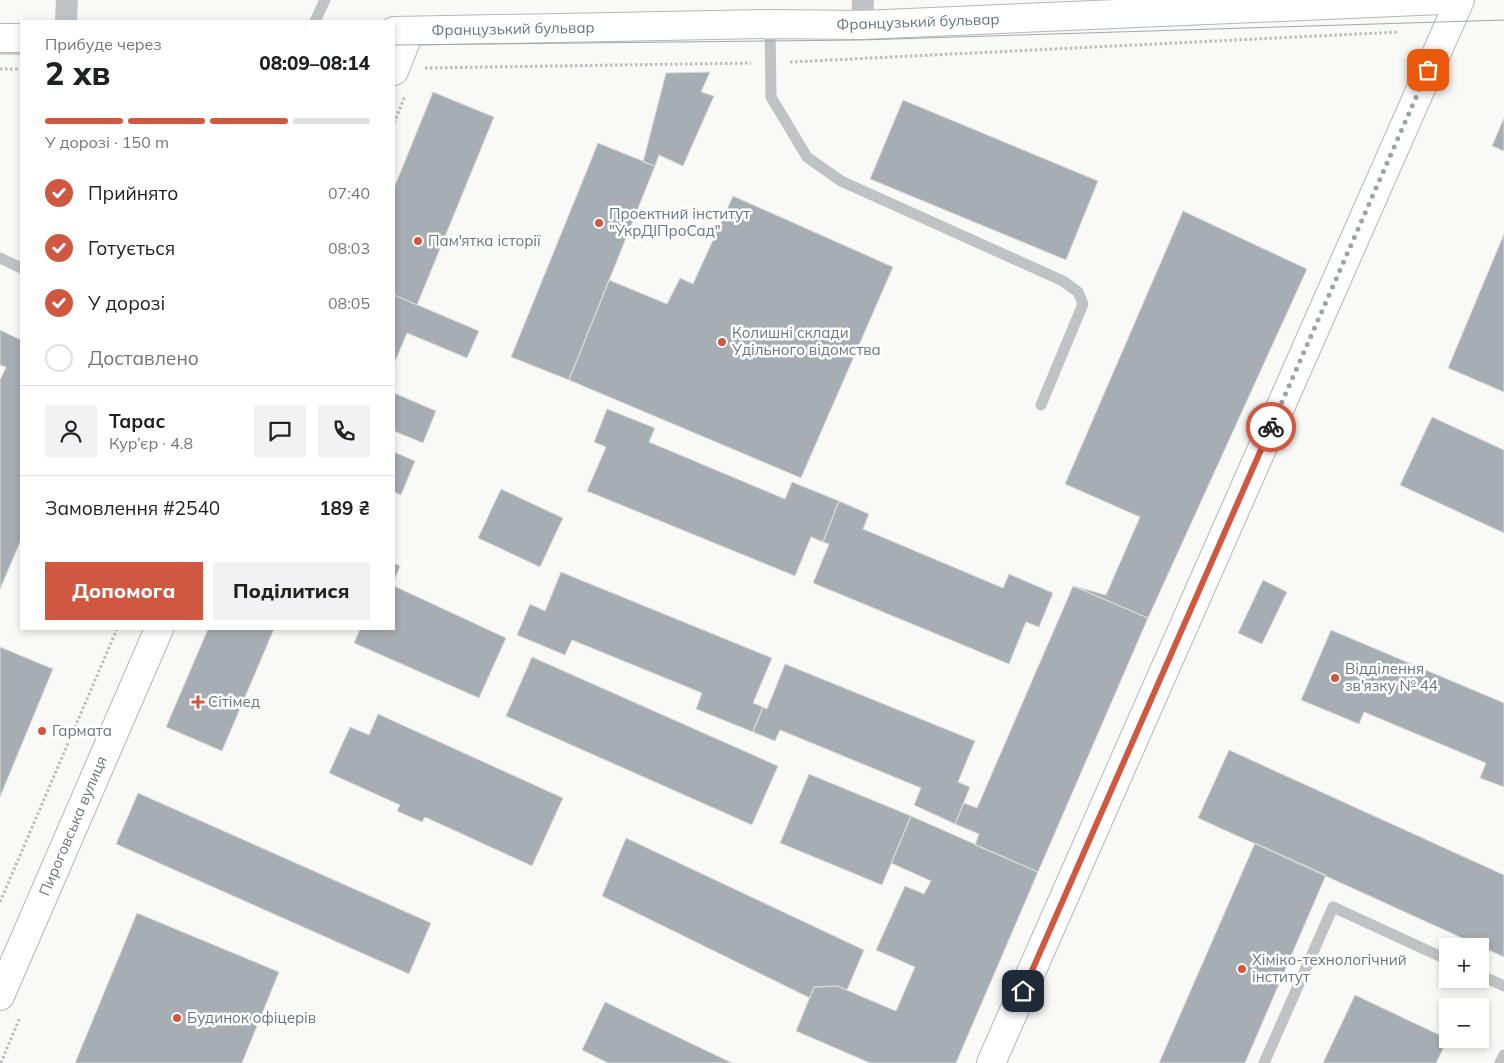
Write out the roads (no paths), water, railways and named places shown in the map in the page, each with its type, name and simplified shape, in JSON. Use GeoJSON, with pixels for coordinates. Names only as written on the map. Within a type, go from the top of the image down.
{"type":"FeatureCollection","features":[{"type":"Feature","properties":{"kind":"street"},"geometry":{"type":"LineString","coordinates":[[66,20],[67,0]]}},
{"type":"Feature","properties":{"kind":"street","name":"Французький бульвар"},"geometry":{"type":"LineString","coordinates":[[402,31],[770,24],[862,13],[1441,0]]}},
{"type":"Feature","properties":{"kind":"street"},"geometry":{"type":"LineString","coordinates":[[991,1063],[1460,0]]}},
{"type":"Feature","properties":{"kind":"street"},"geometry":{"type":"LineString","coordinates":[[402,31],[406,77]]}},
{"type":"Feature","properties":{"kind":"street"},"geometry":{"type":"LineString","coordinates":[[0,38],[20,38]]}},
{"type":"Feature","properties":{"kind":"street","name":"Пироговська вулиця"},"geometry":{"type":"LineString","coordinates":[[0,996],[159,630]]}},
{"type":"Feature","properties":{"kind":"lane"},"geometry":{"type":"LineString","coordinates":[[315,20],[325,0]]}},
{"type":"Feature","properties":{"kind":"lane"},"geometry":{"type":"LineString","coordinates":[[770,24],[771,97],[807,157],[841,181],[1063,281],[1078,292],[1083,304],[1040,405]]}},
{"type":"Feature","properties":{"kind":"lane"},"geometry":{"type":"LineString","coordinates":[[0,258],[20,268]]}},
{"type":"Feature","properties":{"kind":"lane"},"geometry":{"type":"LineString","coordinates":[[1264,1063],[1333,907],[1439,956]]}},
{"type":"Feature","properties":{"kind":"lane"},"geometry":{"type":"LineString","coordinates":[[1489,979],[1504,986]]}},
{"type":"Feature","properties":{"kind":"lane"},"geometry":{"type":"LineString","coordinates":[[1500,1063],[1504,1055]]}},
{"type":"Feature","properties":{"kind":"tram line"},"geometry":{"type":"LineString","coordinates":[[395,45],[860,40],[1504,20]]}},
{"type":"Feature","properties":{"kind":"tram line"},"geometry":{"type":"LineString","coordinates":[[0,54],[20,54]]}},
{"type":"Feature","properties":{"kind":"place","name":"Проектний інститут \"УкрДІПроСад\""},"geometry":{"type":"Point","coordinates":[599,223]}},
{"type":"Feature","properties":{"kind":"place","name":"Пам'ятка історії"},"geometry":{"type":"Point","coordinates":[418,241]}},
{"type":"Feature","properties":{"kind":"place","name":"Колишні склади Удільного відомства"},"geometry":{"type":"Point","coordinates":[722,342]}},
{"type":"Feature","properties":{"kind":"place","name":"Відділення зв'язку № 44"},"geometry":{"type":"Point","coordinates":[1335,678]}},
{"type":"Feature","properties":{"kind":"place","name":"Сітімед"},"geometry":{"type":"Point","coordinates":[198,702]}},
{"type":"Feature","properties":{"kind":"place","name":"Гармата"},"geometry":{"type":"Point","coordinates":[42,731]}},
{"type":"Feature","properties":{"kind":"place","name":"Хіміко-технологічний інститут"},"geometry":{"type":"Point","coordinates":[1242,969]}},
{"type":"Feature","properties":{"kind":"place","name":"Будинок офіцерів"},"geometry":{"type":"Point","coordinates":[177,1018]}}]}
